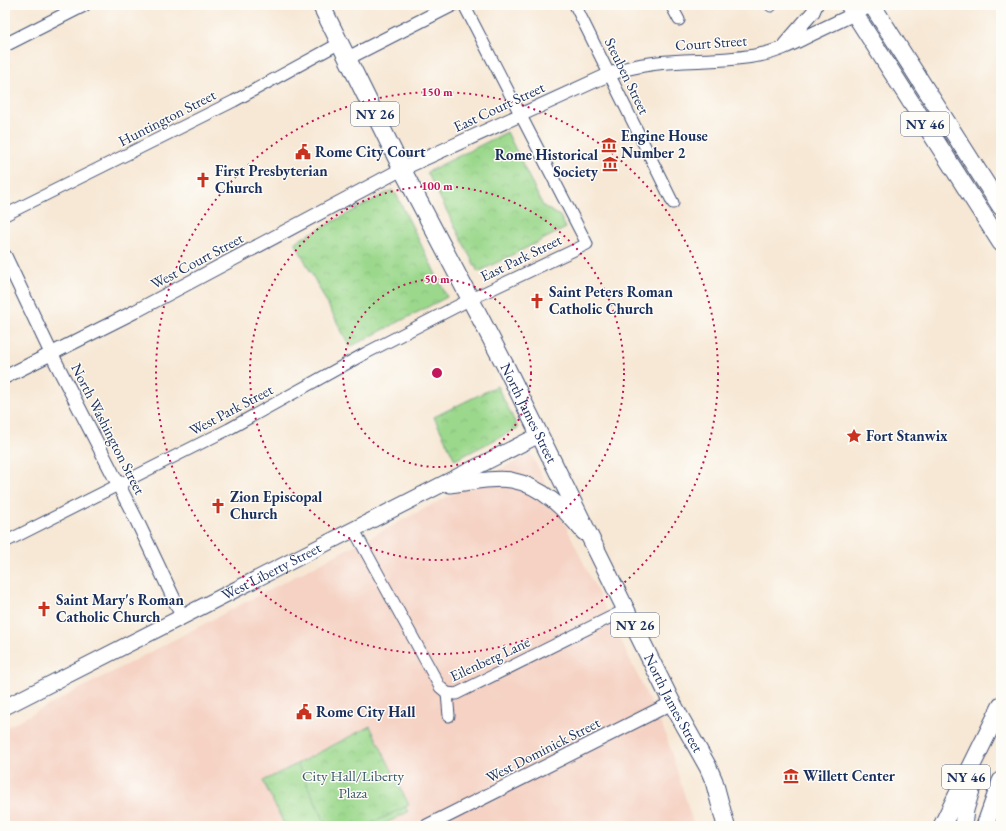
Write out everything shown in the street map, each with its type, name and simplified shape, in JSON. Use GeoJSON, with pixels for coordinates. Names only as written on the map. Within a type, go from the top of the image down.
{"type":"FeatureCollection","features":[{"type":"Feature","properties":{"kind":"main road","name":"North James Street"},"geometry":{"type":"LineString","coordinates":[[321,5],[402,169],[469,300],[507,369],[595,548],[627,609],[672,703],[708,767],[714,781],[726,826]]}},
{"type":"Feature","properties":{"kind":"main road","name":"NY 46"},"geometry":{"type":"LineString","coordinates":[[873,5],[1001,207]]}},
{"type":"Feature","properties":{"kind":"main road","name":"NY 46"},"geometry":{"type":"LineString","coordinates":[[852,9],[1001,243]]}},
{"type":"Feature","properties":{"kind":"main road","name":"West Liberty Street"},"geometry":{"type":"LineString","coordinates":[[5,707],[539,435]]}},
{"type":"Feature","properties":{"kind":"main road"},"geometry":{"type":"LineString","coordinates":[[441,486],[511,480],[530,486],[553,499],[576,523],[595,548]]}},
{"type":"Feature","properties":{"kind":"main road","name":"NY 46"},"geometry":{"type":"LineString","coordinates":[[942,826],[1001,706]]}},
{"type":"Feature","properties":{"kind":"main road"},"geometry":{"type":"LineString","coordinates":[[963,826],[965,810],[990,729]]}},
{"type":"Feature","properties":{"kind":"main road","name":"NY 46"},"geometry":{"type":"LineString","coordinates":[[985,826],[1001,781]]}},
{"type":"Feature","properties":{"kind":"street"},"geometry":{"type":"LineString","coordinates":[[5,45],[84,5]]}},
{"type":"Feature","properties":{"kind":"street"},"geometry":{"type":"LineString","coordinates":[[348,58],[452,5]]}},
{"type":"Feature","properties":{"kind":"street"},"geometry":{"type":"LineString","coordinates":[[464,5],[520,114]]}},
{"type":"Feature","properties":{"kind":"street","name":"Steuben Street"},"geometry":{"type":"LineString","coordinates":[[574,5],[610,74],[673,203]]}},
{"type":"Feature","properties":{"kind":"street"},"geometry":{"type":"LineString","coordinates":[[671,5],[679,20]]}},
{"type":"Feature","properties":{"kind":"street"},"geometry":{"type":"LineString","coordinates":[[781,49],[813,12],[816,5]]}},
{"type":"Feature","properties":{"kind":"street","name":"Court Street"},"geometry":{"type":"LineString","coordinates":[[610,74],[645,63],[693,60],[734,60],[761,55],[781,49],[852,9],[873,5]]}},
{"type":"Feature","properties":{"kind":"street","name":"Huntington Street"},"geometry":{"type":"LineString","coordinates":[[5,215],[234,101],[340,43]]}},
{"type":"Feature","properties":{"kind":"street","name":"East Court Street"},"geometry":{"type":"LineString","coordinates":[[402,169],[610,74]]}},
{"type":"Feature","properties":{"kind":"street","name":"East Park Street"},"geometry":{"type":"LineString","coordinates":[[469,300],[587,244],[520,114]]}},
{"type":"Feature","properties":{"kind":"street","name":"West Court Street"},"geometry":{"type":"LineString","coordinates":[[5,377],[52,355],[402,169]]}},
{"type":"Feature","properties":{"kind":"street","name":"North Washington Street"},"geometry":{"type":"LineString","coordinates":[[5,256],[52,355],[119,486],[182,616]]}},
{"type":"Feature","properties":{"kind":"street","name":"West Park Street"},"geometry":{"type":"LineString","coordinates":[[5,542],[119,486],[229,429],[366,353],[469,300]]}},
{"type":"Feature","properties":{"kind":"street","name":"Eilenberg Lane"},"geometry":{"type":"LineString","coordinates":[[354,530],[440,687],[447,693],[456,694],[627,609]]}},
{"type":"Feature","properties":{"kind":"street"},"geometry":{"type":"LineString","coordinates":[[447,693],[449,716]]}},
{"type":"Feature","properties":{"kind":"street","name":"West Dominick Street"},"geometry":{"type":"LineString","coordinates":[[427,826],[672,703]]}},
{"type":"Feature","properties":{"kind":"shaded area"},"geometry":{"type":"Polygon","coordinates":[[[531,453],[666,735],[694,826],[5,826],[5,728],[531,453]]]}},
{"type":"Feature","properties":{"kind":"green space"},"geometry":{"type":"Polygon","coordinates":[[[507,132],[543,206],[560,216],[566,228],[478,272],[427,172],[507,132]]]}},
{"type":"Feature","properties":{"kind":"green space"},"geometry":{"type":"Polygon","coordinates":[[[392,190],[396,194],[447,297],[350,347],[295,242],[392,190]]]}},
{"type":"Feature","properties":{"kind":"green space"},"geometry":{"type":"Polygon","coordinates":[[[497,386],[518,428],[455,460],[434,417],[497,386]]]}},
{"type":"Feature","properties":{"kind":"green space","name":"City Hall/Liberty Plaza"},"geometry":{"type":"Polygon","coordinates":[[[370,726],[409,805],[366,826],[327,826],[297,764],[370,726]]]}},
{"type":"Feature","properties":{"kind":"green space","name":"City Hall/Liberty Plaza"},"geometry":{"type":"Polygon","coordinates":[[[367,729],[408,812],[381,826],[285,826],[263,781],[367,729]]]}},
{"type":"Feature","properties":{"kind":"place","name":"Engine House Number 2"},"geometry":{"type":"Point","coordinates":[609,145]}},
{"type":"Feature","properties":{"kind":"place","name":"Rome City Court"},"geometry":{"type":"Point","coordinates":[303,152]}},
{"type":"Feature","properties":{"kind":"place","name":"Rome Historical Society"},"geometry":{"type":"Point","coordinates":[610,164]}},
{"type":"Feature","properties":{"kind":"place","name":"First Presbyterian Church"},"geometry":{"type":"Point","coordinates":[203,180]}},
{"type":"Feature","properties":{"kind":"place","name":"Saint Peters Roman Catholic Church"},"geometry":{"type":"Point","coordinates":[537,301]}},
{"type":"Feature","properties":{"kind":"place","name":"Fort Stanwix"},"geometry":{"type":"Point","coordinates":[854,436]}},
{"type":"Feature","properties":{"kind":"place","name":"Zion Episcopal Church"},"geometry":{"type":"Point","coordinates":[218,506]}},
{"type":"Feature","properties":{"kind":"place","name":"Saint Mary's Roman Catholic Church"},"geometry":{"type":"Point","coordinates":[44,609]}},
{"type":"Feature","properties":{"kind":"place","name":"Rome City Hall"},"geometry":{"type":"Point","coordinates":[304,712]}},
{"type":"Feature","properties":{"kind":"place","name":"Willett Center"},"geometry":{"type":"Point","coordinates":[791,776]}}]}
